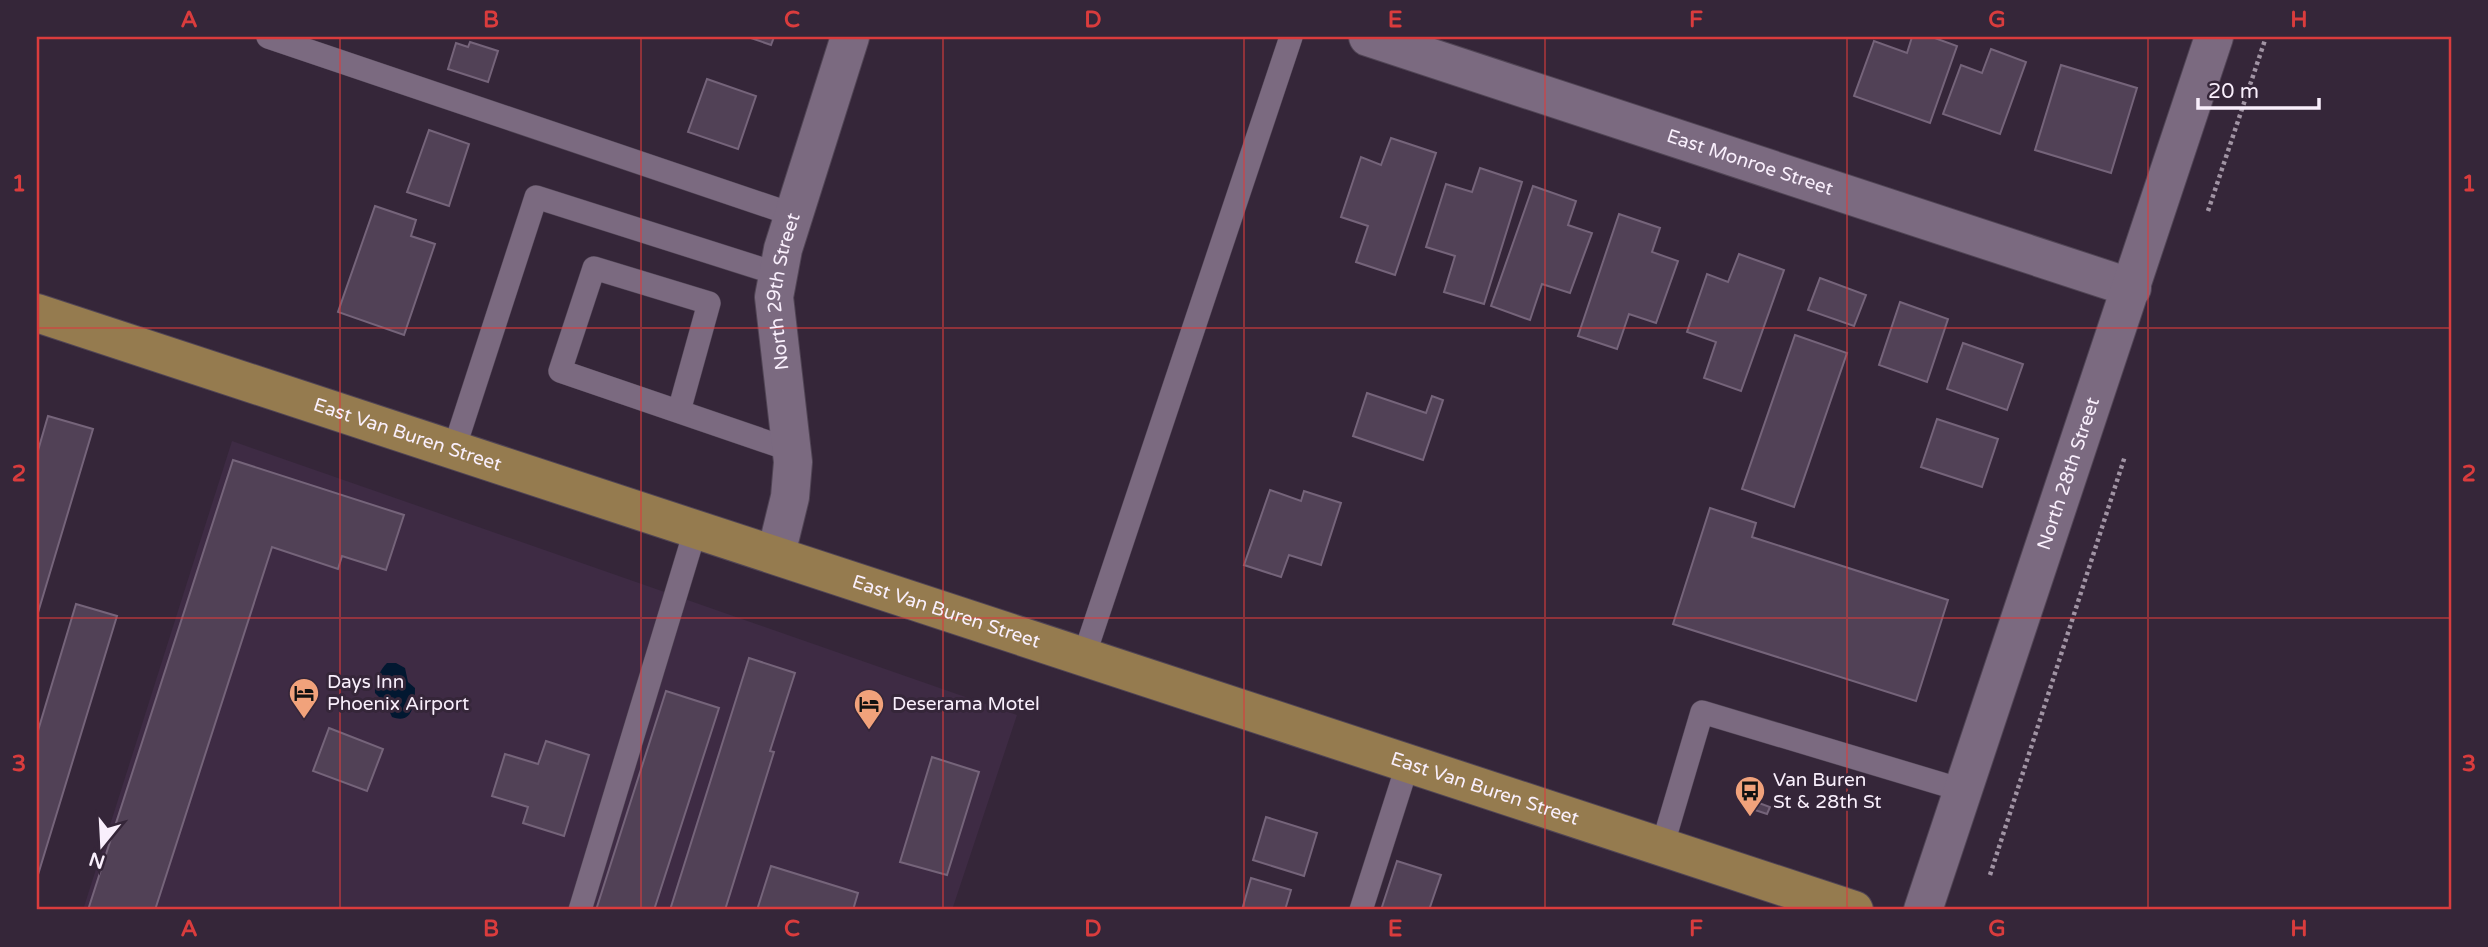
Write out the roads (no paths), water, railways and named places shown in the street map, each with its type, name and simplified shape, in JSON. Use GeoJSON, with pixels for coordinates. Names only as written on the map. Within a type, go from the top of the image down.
{"type":"FeatureCollection","features":[{"type":"Feature","properties":{"kind":"main road","name":"East Van Buren Street"},"geometry":{"type":"LineString","coordinates":[[37,313],[1854,910]]}},
{"type":"Feature","properties":{"kind":"street","name":"North 29th Street"},"geometry":{"type":"LineString","coordinates":[[776,554],[790,497],[793,462],[774,297],[783,249],[850,37]]}},
{"type":"Feature","properties":{"kind":"street","name":"East Monroe Street"},"geometry":{"type":"LineString","coordinates":[[1368,37],[2132,288]]}},
{"type":"Feature","properties":{"kind":"street","name":"North 28th Street"},"geometry":{"type":"LineString","coordinates":[[1923,910],[2214,37]]}},
{"type":"Feature","properties":{"kind":"lane"},"geometry":{"type":"LineString","coordinates":[[268,37],[794,215]]}},
{"type":"Feature","properties":{"kind":"lane"},"geometry":{"type":"LineString","coordinates":[[1084,656],[1292,37]]}},
{"type":"Feature","properties":{"kind":"lane"},"geometry":{"type":"LineString","coordinates":[[454,449],[536,197],[778,274]]}},
{"type":"Feature","properties":{"kind":"lane"},"geometry":{"type":"LineString","coordinates":[[679,411],[709,303],[594,268],[560,371],[791,450]]}},
{"type":"Feature","properties":{"kind":"lane"},"geometry":{"type":"LineString","coordinates":[[580,910],[696,528]]}},
{"type":"Feature","properties":{"kind":"lane"},"geometry":{"type":"LineString","coordinates":[[1662,847],[1702,712],[1962,790]]}},
{"type":"Feature","properties":{"kind":"lane"},"geometry":{"type":"LineString","coordinates":[[1361,910],[1408,763]]}},
{"type":"Feature","properties":{"kind":"water"},"geometry":{"type":"Polygon","coordinates":[[[387,663],[396,663],[405,668],[408,682],[415,688],[413,706],[409,715],[404,718],[392,717],[386,704],[375,693],[378,677],[387,663]]]}},
{"type":"Feature","properties":{"kind":"place","name":"Days Inn Phoenix Airport"},"geometry":{"type":"Point","coordinates":[304,720]}},
{"type":"Feature","properties":{"kind":"place","name":"Deserama Motel"},"geometry":{"type":"Point","coordinates":[869,731]}},
{"type":"Feature","properties":{"kind":"place","name":"Van Buren St & 28th St"},"geometry":{"type":"Point","coordinates":[1750,818]}}]}
